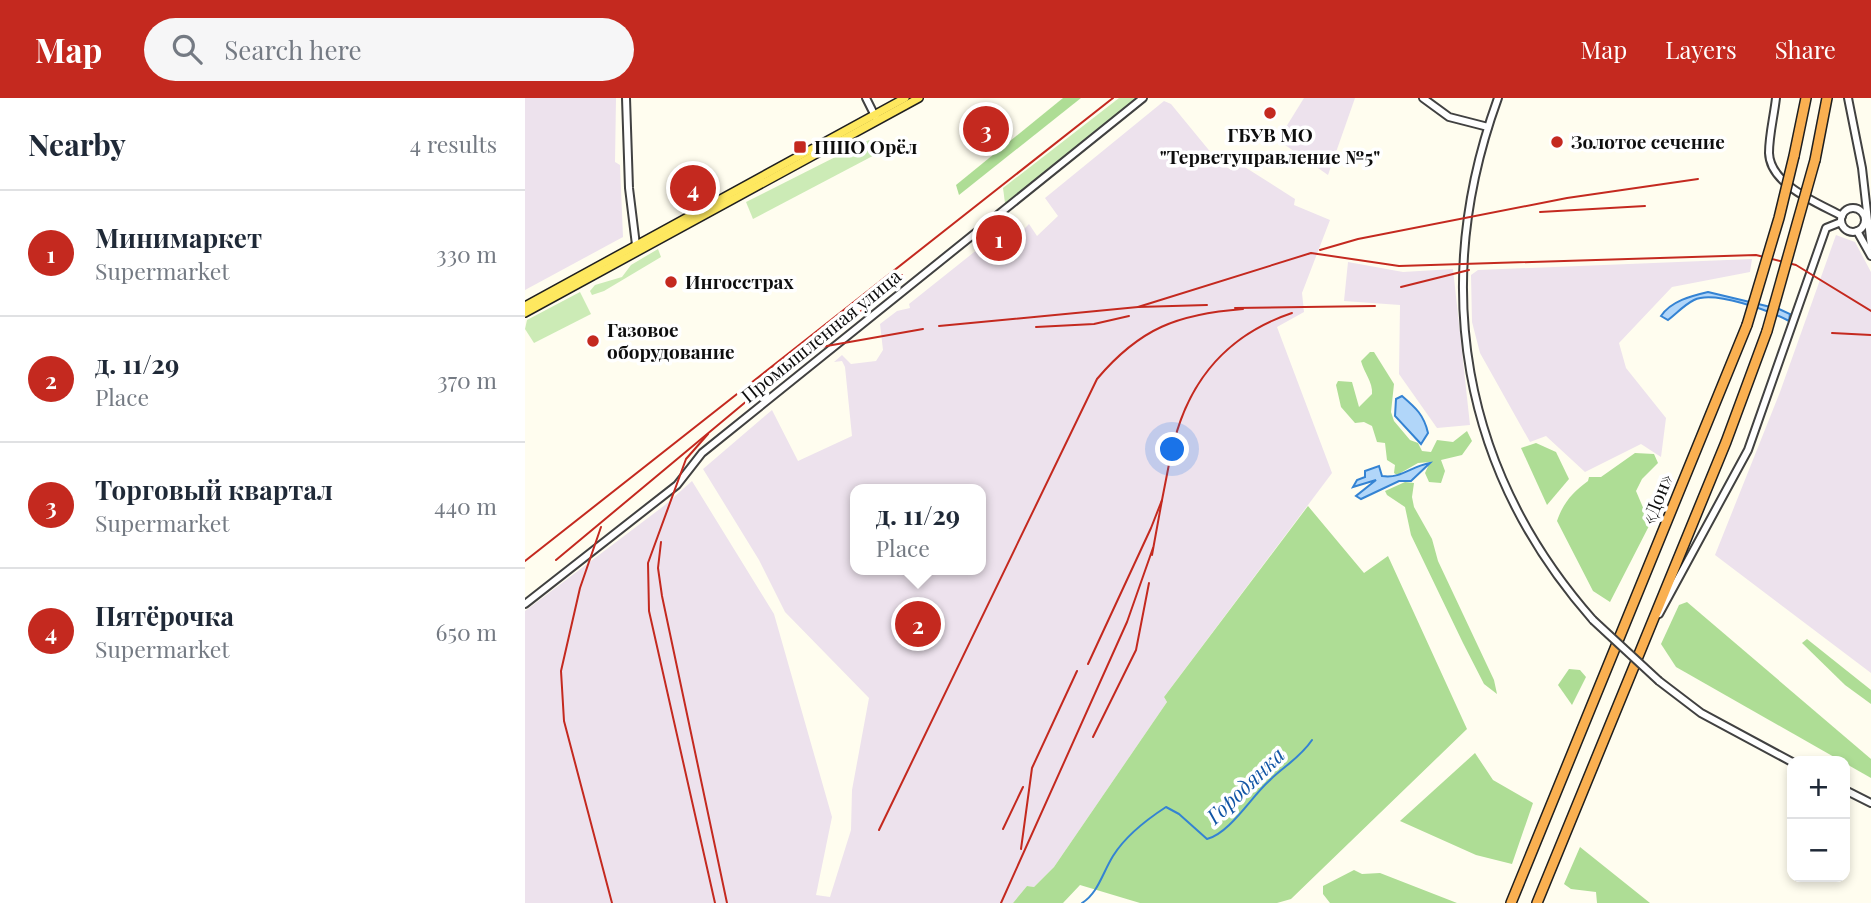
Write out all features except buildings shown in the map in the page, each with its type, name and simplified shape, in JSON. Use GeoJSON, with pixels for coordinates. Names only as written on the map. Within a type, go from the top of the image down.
{"type":"FeatureCollection","features":[{"type":"Feature","properties":{"kind":"highway","name":"«Дон»"},"geometry":{"type":"LineString","coordinates":[[1511,903],[1747,325],[1794,156],[1806,98]]}},
{"type":"Feature","properties":{"kind":"highway"},"geometry":{"type":"LineString","coordinates":[[1537,903],[1767,331],[1815,160],[1827,98]]}},
{"type":"Feature","properties":{"kind":"main road"},"geometry":{"type":"LineString","coordinates":[[525,313],[876,119],[905,98]]}},
{"type":"Feature","properties":{"kind":"main road"},"geometry":{"type":"LineString","coordinates":[[525,306],[636,245],[919,98]]}},
{"type":"Feature","properties":{"kind":"street"},"geometry":{"type":"LineString","coordinates":[[626,98],[629,188],[636,245]]}},
{"type":"Feature","properties":{"kind":"street"},"geometry":{"type":"LineString","coordinates":[[866,98],[876,119]]}},
{"type":"Feature","properties":{"kind":"street","name":"Промышленная улица"},"geometry":{"type":"LineString","coordinates":[[525,604],[677,485],[702,453],[719,438],[1143,98]]}},
{"type":"Feature","properties":{"kind":"street"},"geometry":{"type":"LineString","coordinates":[[1423,98],[1448,117],[1488,127]]}},
{"type":"Feature","properties":{"kind":"street"},"geometry":{"type":"LineString","coordinates":[[1498,98],[1488,127],[1468,218],[1463,264],[1465,334],[1473,396],[1491,454],[1536,542],[1567,591],[1593,620],[1659,681],[1710,719],[1787,759]]}},
{"type":"Feature","properties":{"kind":"street"},"geometry":{"type":"LineString","coordinates":[[1776,98],[1769,153],[1774,169],[1790,186],[1841,219],[1848,232],[1857,231],[1864,225],[1865,195]]}},
{"type":"Feature","properties":{"kind":"street"},"geometry":{"type":"LineString","coordinates":[[1848,98],[1871,247]]}},
{"type":"Feature","properties":{"kind":"street"},"geometry":{"type":"LineString","coordinates":[[1642,647],[1748,450],[1826,228],[1853,208],[1864,215]]}},
{"type":"Feature","properties":{"kind":"street"},"geometry":{"type":"LineString","coordinates":[[1857,231],[1871,256]]}},
{"type":"Feature","properties":{"kind":"street"},"geometry":{"type":"LineString","coordinates":[[1850,792],[1871,803]]}},
{"type":"Feature","properties":{"kind":"shaded area"},"geometry":{"type":"Polygon","coordinates":[[[525,98],[616,98],[615,162],[620,165],[623,237],[525,290],[525,98]]]}},
{"type":"Feature","properties":{"kind":"shaded area"},"geometry":{"type":"Polygon","coordinates":[[[1304,98],[1355,98],[1328,175],[1278,140],[1304,98]]]}},
{"type":"Feature","properties":{"kind":"shaded area"},"geometry":{"type":"Polygon","coordinates":[[[1164,101],[1171,104],[1217,160],[1231,170],[1240,164],[1295,199],[1294,205],[1330,220],[1302,293],[1304,312],[1277,327],[1332,473],[1164,697],[1167,702],[1054,867],[1034,887],[1027,886],[1013,903],[525,903],[525,611],[665,505],[692,481],[774,614],[832,817],[816,895],[830,897],[851,830],[852,790],[869,698],[785,612],[759,560],[703,469],[772,410],[798,461],[852,436],[845,367],[842,361],[834,362],[842,355],[851,364],[876,361],[883,350],[880,324],[897,311],[910,308],[909,304],[978,249],[990,264],[1029,224],[1037,236],[1058,216],[1045,198],[1164,101]]]}},
{"type":"Feature","properties":{"kind":"shaded area"},"geometry":{"type":"Polygon","coordinates":[[[1836,235],[1855,242],[1871,272],[1871,673],[1715,555],[1780,392],[1836,235]]]}},
{"type":"Feature","properties":{"kind":"shaded area"},"geometry":{"type":"Polygon","coordinates":[[[1752,259],[1750,272],[1672,287],[1619,343],[1626,368],[1666,418],[1661,457],[1641,444],[1585,472],[1546,436],[1530,442],[1480,353],[1472,322],[1471,275],[1478,270],[1752,259]]]}},
{"type":"Feature","properties":{"kind":"shaded area"},"geometry":{"type":"Polygon","coordinates":[[[1348,262],[1403,272],[1453,269],[1470,425],[1437,428],[1399,374],[1400,305],[1344,301],[1348,262]]]}},
{"type":"Feature","properties":{"kind":"green space"},"geometry":{"type":"Polygon","coordinates":[[[1063,98],[1081,98],[959,195],[956,185],[1063,98]]]}},
{"type":"Feature","properties":{"kind":"green space"},"geometry":{"type":"Polygon","coordinates":[[[1119,98],[1143,98],[1005,203],[1003,188],[1119,98]]]}},
{"type":"Feature","properties":{"kind":"green space"},"geometry":{"type":"Polygon","coordinates":[[[869,140],[886,149],[753,219],[746,202],[869,140]]]}},
{"type":"Feature","properties":{"kind":"green space"},"geometry":{"type":"Polygon","coordinates":[[[658,249],[661,257],[604,291],[592,295],[590,291],[595,285],[622,277],[631,265],[658,249]]]}},
{"type":"Feature","properties":{"kind":"green space"},"geometry":{"type":"Polygon","coordinates":[[[580,292],[591,314],[534,343],[525,329],[527,320],[580,292]]]}},
{"type":"Feature","properties":{"kind":"green space"},"geometry":{"type":"Polygon","coordinates":[[[1370,352],[1374,352],[1394,384],[1391,412],[1394,421],[1410,440],[1418,443],[1422,451],[1431,452],[1437,440],[1453,442],[1467,431],[1472,441],[1462,455],[1441,460],[1445,471],[1441,483],[1429,482],[1425,473],[1430,462],[1418,463],[1397,475],[1394,473],[1395,465],[1387,460],[1385,443],[1377,442],[1372,426],[1364,422],[1355,423],[1341,407],[1336,385],[1338,381],[1352,382],[1359,407],[1372,394],[1361,361],[1370,352]]]}},
{"type":"Feature","properties":{"kind":"green space"},"geometry":{"type":"Polygon","coordinates":[[[1536,443],[1556,452],[1569,479],[1547,505],[1521,448],[1536,443]]]}},
{"type":"Feature","properties":{"kind":"green space"},"geometry":{"type":"Polygon","coordinates":[[[1635,453],[1654,454],[1658,463],[1642,479],[1636,491],[1650,524],[1610,602],[1593,591],[1557,521],[1565,503],[1589,477],[1601,477],[1635,453]]]}},
{"type":"Feature","properties":{"kind":"green space"},"geometry":{"type":"Polygon","coordinates":[[[1405,482],[1414,483],[1414,507],[1432,539],[1438,561],[1494,680],[1497,694],[1484,684],[1463,643],[1411,535],[1405,507],[1385,491],[1405,482]]]}},
{"type":"Feature","properties":{"kind":"green space"},"geometry":{"type":"Polygon","coordinates":[[[1308,506],[1364,573],[1388,556],[1467,729],[1291,899],[1277,903],[1140,903],[1080,885],[1063,903],[1013,903],[1027,886],[1034,887],[1054,867],[1167,702],[1164,697],[1308,506]]]}},
{"type":"Feature","properties":{"kind":"green space"},"geometry":{"type":"Polygon","coordinates":[[[1687,602],[1871,759],[1871,778],[1850,766],[1850,756],[1832,756],[1676,667],[1661,644],[1679,605],[1687,602]]]}},
{"type":"Feature","properties":{"kind":"green space"},"geometry":{"type":"Polygon","coordinates":[[[1807,639],[1871,690],[1871,704],[1845,685],[1802,643],[1807,639]]]}},
{"type":"Feature","properties":{"kind":"green space"},"geometry":{"type":"Polygon","coordinates":[[[1569,669],[1580,670],[1586,677],[1572,705],[1558,685],[1569,669]]]}},
{"type":"Feature","properties":{"kind":"green space"},"geometry":{"type":"Polygon","coordinates":[[[1475,753],[1493,780],[1533,803],[1512,864],[1476,855],[1400,821],[1475,753]]]}},
{"type":"Feature","properties":{"kind":"green space"},"geometry":{"type":"Polygon","coordinates":[[[1580,847],[1650,903],[1597,903],[1596,892],[1571,889],[1564,884],[1580,847]]]}},
{"type":"Feature","properties":{"kind":"green space"},"geometry":{"type":"Polygon","coordinates":[[[1354,870],[1362,874],[1380,873],[1457,903],[1330,903],[1323,894],[1323,886],[1354,870]]]}},
{"type":"Feature","properties":{"kind":"water"},"geometry":{"type":"Polygon","coordinates":[[[1708,292],[1779,309],[1790,314],[1789,321],[1756,307],[1715,298],[1694,300],[1668,320],[1661,316],[1676,303],[1708,292]]]}},
{"type":"Feature","properties":{"kind":"water"},"geometry":{"type":"Polygon","coordinates":[[[1402,396],[1424,421],[1428,433],[1421,444],[1395,416],[1396,399],[1402,396]]]}},
{"type":"Feature","properties":{"kind":"water"},"geometry":{"type":"Polygon","coordinates":[[[1430,463],[1411,481],[1399,481],[1361,499],[1356,496],[1376,480],[1353,487],[1357,480],[1365,477],[1365,471],[1379,466],[1382,476],[1389,476],[1430,463]]]}},
{"type":"Feature","properties":{"kind":"waterway","name":"Городянка"},"geometry":{"type":"LineString","coordinates":[[1082,903],[1096,888],[1118,848],[1151,817],[1166,807],[1179,814],[1207,839],[1216,835],[1312,740]]}},
{"type":"Feature","properties":{"kind":"railway"},"geometry":{"type":"LineString","coordinates":[[525,561],[1113,98]]}},
{"type":"Feature","properties":{"kind":"railway"},"geometry":{"type":"LineString","coordinates":[[1320,250],[1358,239],[1567,198],[1698,179]]}},
{"type":"Feature","properties":{"kind":"railway"},"geometry":{"type":"LineString","coordinates":[[1540,212],[1645,206]]}},
{"type":"Feature","properties":{"kind":"railway"},"geometry":{"type":"LineString","coordinates":[[1138,307],[1311,253],[1399,266],[1756,255],[1796,265],[1871,311]]}},
{"type":"Feature","properties":{"kind":"railway"},"geometry":{"type":"LineString","coordinates":[[1401,287],[1469,270]]}},
{"type":"Feature","properties":{"kind":"railway"},"geometry":{"type":"LineString","coordinates":[[556,560],[902,275]]}},
{"type":"Feature","properties":{"kind":"railway"},"geometry":{"type":"LineString","coordinates":[[939,326],[1138,307],[1207,305]]}},
{"type":"Feature","properties":{"kind":"railway"},"geometry":{"type":"LineString","coordinates":[[1235,308],[1375,306]]}},
{"type":"Feature","properties":{"kind":"railway"},"geometry":{"type":"LineString","coordinates":[[879,830],[1097,379],[1129,347],[1162,327],[1199,315],[1243,309]]}},
{"type":"Feature","properties":{"kind":"railway"},"geometry":{"type":"LineString","coordinates":[[1174,442],[1190,398],[1215,362],[1249,333],[1292,313]]}},
{"type":"Feature","properties":{"kind":"railway"},"geometry":{"type":"LineString","coordinates":[[1036,327],[1094,324],[1129,316]]}},
{"type":"Feature","properties":{"kind":"railway"},"geometry":{"type":"LineString","coordinates":[[821,347],[923,329]]}},
{"type":"Feature","properties":{"kind":"railway"},"geometry":{"type":"LineString","coordinates":[[1832,333],[1871,335]]}},
{"type":"Feature","properties":{"kind":"railway"},"geometry":{"type":"LineString","coordinates":[[708,434],[686,459],[648,563],[649,611],[715,903]]}},
{"type":"Feature","properties":{"kind":"railway"},"geometry":{"type":"LineString","coordinates":[[1088,664],[1151,528],[1162,500],[1170,459]]}},
{"type":"Feature","properties":{"kind":"railway"},"geometry":{"type":"LineString","coordinates":[[1152,555],[1162,500]]}},
{"type":"Feature","properties":{"kind":"railway"},"geometry":{"type":"LineString","coordinates":[[601,527],[580,588],[561,671],[564,721],[612,903]]}},
{"type":"Feature","properties":{"kind":"railway"},"geometry":{"type":"LineString","coordinates":[[661,542],[658,568],[662,596],[727,903]]}},
{"type":"Feature","properties":{"kind":"railway"},"geometry":{"type":"LineString","coordinates":[[1001,903],[1127,622],[1153,548]]}},
{"type":"Feature","properties":{"kind":"railway"},"geometry":{"type":"LineString","coordinates":[[1093,737],[1136,650],[1149,583]]}},
{"type":"Feature","properties":{"kind":"railway"},"geometry":{"type":"LineString","coordinates":[[1021,849],[1032,768],[1077,671]]}},
{"type":"Feature","properties":{"kind":"railway"},"geometry":{"type":"LineString","coordinates":[[1003,829],[1023,787]]}},
{"type":"Feature","properties":{"kind":"place","name":"ГБУВ МО \"Терветуправление №5\""},"geometry":{"type":"Point","coordinates":[1270,113]}},
{"type":"Feature","properties":{"kind":"place","name":"Торговый квартал"},"geometry":{"type":"Point","coordinates":[986,129]}},
{"type":"Feature","properties":{"kind":"place","name":"Золотое сечение"},"geometry":{"type":"Point","coordinates":[1557,142]}},
{"type":"Feature","properties":{"kind":"place","name":"ПШО Орёл"},"geometry":{"type":"Point","coordinates":[800,147]}},
{"type":"Feature","properties":{"kind":"place","name":"Пятёрочка"},"geometry":{"type":"Point","coordinates":[693,188]}},
{"type":"Feature","properties":{"kind":"place","name":"Минимаркет"},"geometry":{"type":"Point","coordinates":[999,238]}},
{"type":"Feature","properties":{"kind":"place","name":"Ингосстрах"},"geometry":{"type":"Point","coordinates":[671,282]}},
{"type":"Feature","properties":{"kind":"place","name":"Газовое оборудование"},"geometry":{"type":"Point","coordinates":[593,341]}},
{"type":"Feature","properties":{"kind":"place","name":"д. 11/29"},"geometry":{"type":"Point","coordinates":[918,624]}}]}
